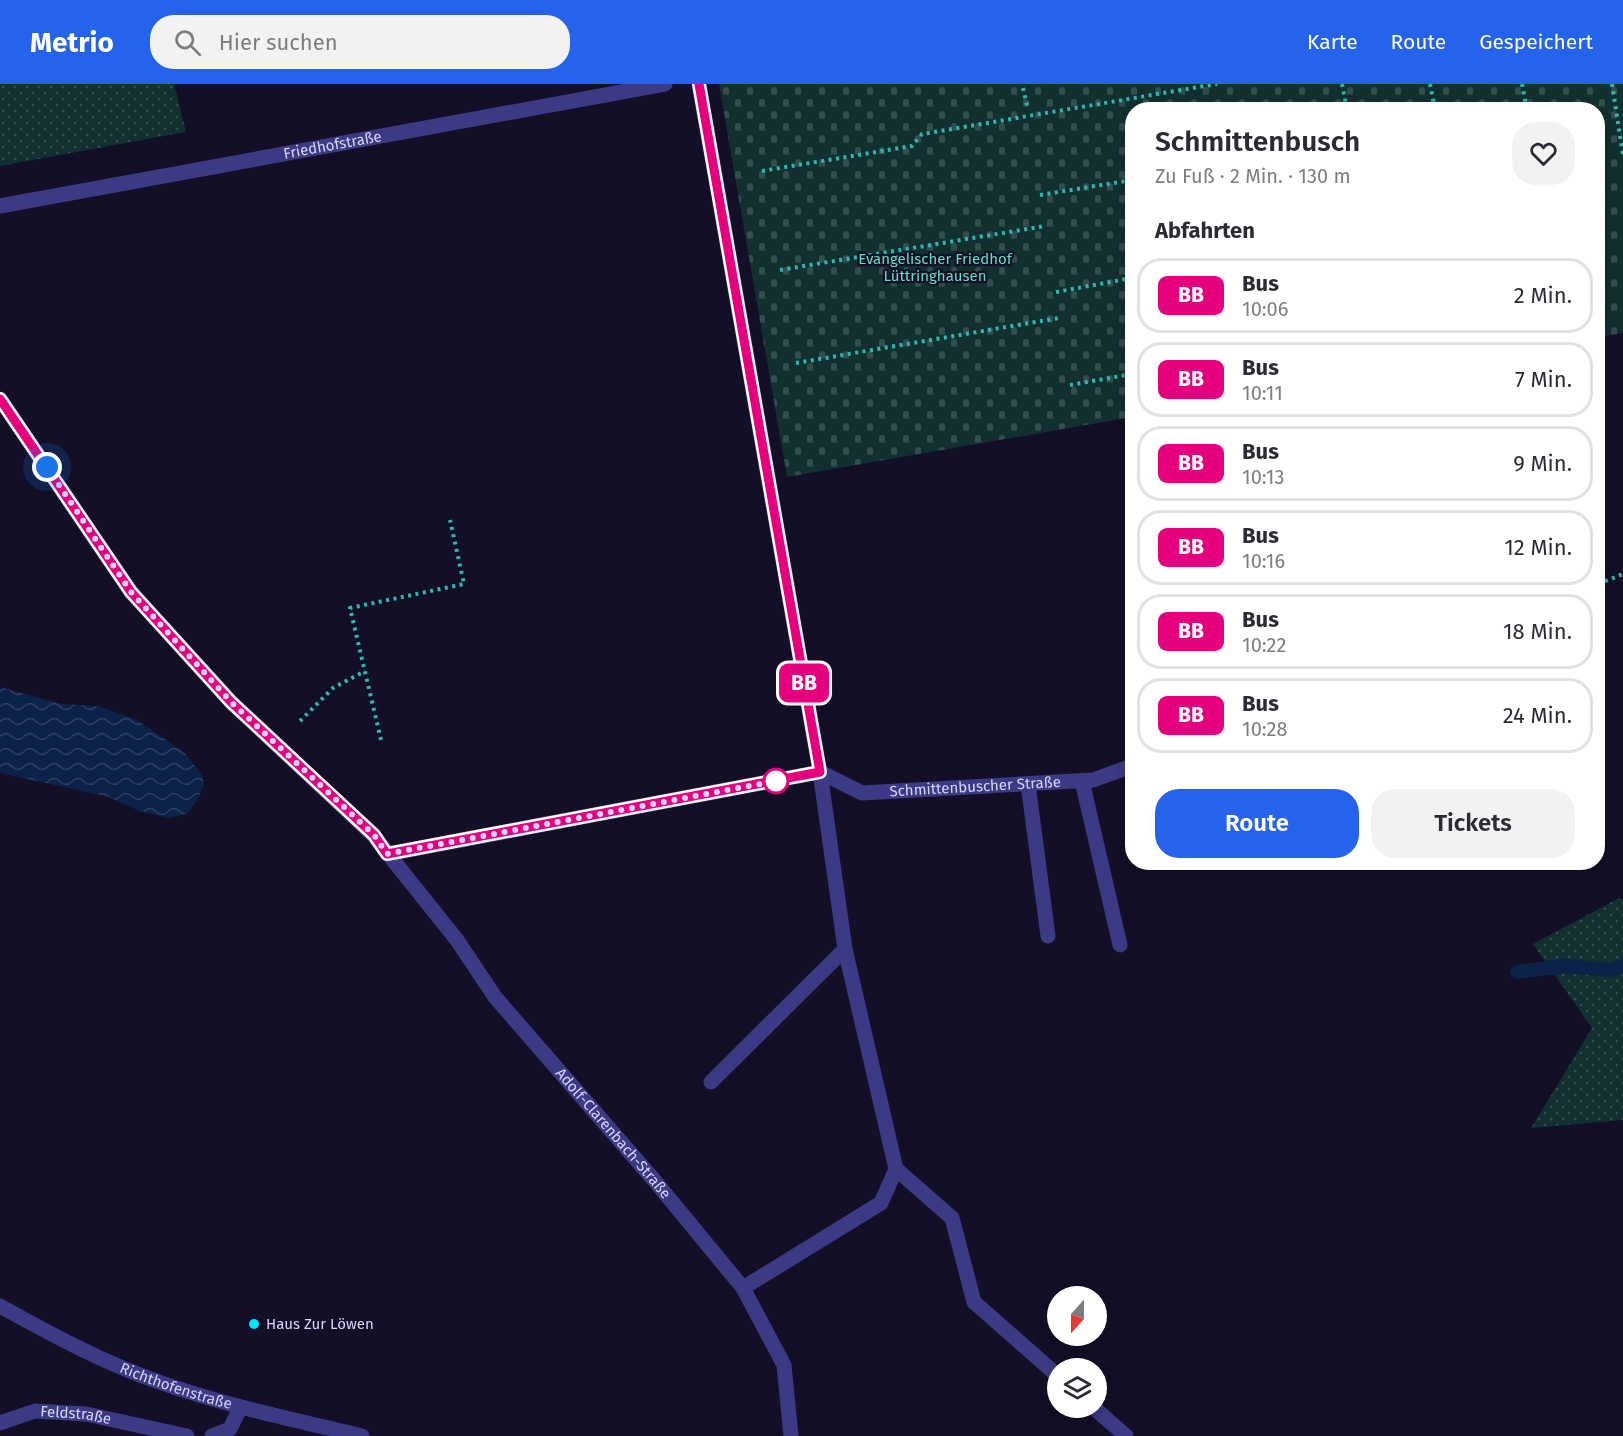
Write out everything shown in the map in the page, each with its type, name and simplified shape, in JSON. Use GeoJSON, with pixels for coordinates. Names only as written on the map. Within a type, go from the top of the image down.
{"type":"FeatureCollection","features":[{"type":"Feature","properties":{"kind":"street","name":"Friedhofstraße"},"geometry":{"type":"LineString","coordinates":[[0,206],[665,84]]}},
{"type":"Feature","properties":{"kind":"street"},"geometry":{"type":"LineString","coordinates":[[699,84],[820,772],[845,949],[896,1168],[952,1218],[974,1302],[1047,1366]]}},
{"type":"Feature","properties":{"kind":"street","name":"Adolf-Clarenbach-Straße"},"geometry":{"type":"LineString","coordinates":[[0,399],[131,592],[231,702],[374,835],[457,940],[495,997],[654,1180],[742,1288],[784,1365],[791,1436]]}},
{"type":"Feature","properties":{"kind":"street","name":"Schmittenbuscher Straße"},"geometry":{"type":"LineString","coordinates":[[820,772],[862,793],[1082,781],[1125,768]]}},
{"type":"Feature","properties":{"kind":"street"},"geometry":{"type":"LineString","coordinates":[[387,854],[820,772]]}},
{"type":"Feature","properties":{"kind":"street"},"geometry":{"type":"LineString","coordinates":[[1082,781],[1120,945]]}},
{"type":"Feature","properties":{"kind":"street"},"geometry":{"type":"LineString","coordinates":[[1028,784],[1048,936]]}},
{"type":"Feature","properties":{"kind":"street"},"geometry":{"type":"LineString","coordinates":[[711,1082],[845,949]]}},
{"type":"Feature","properties":{"kind":"street"},"geometry":{"type":"LineString","coordinates":[[742,1288],[881,1203],[896,1168]]}},
{"type":"Feature","properties":{"kind":"street","name":"Richthofenstraße"},"geometry":{"type":"LineString","coordinates":[[0,1306],[56,1337],[160,1383],[240,1408],[362,1436]]}},
{"type":"Feature","properties":{"kind":"street"},"geometry":{"type":"LineString","coordinates":[[212,1436],[230,1429],[240,1408]]}},
{"type":"Feature","properties":{"kind":"street","name":"Feldstraße"},"geometry":{"type":"LineString","coordinates":[[0,1423],[35,1411],[86,1414],[187,1436]]}},
{"type":"Feature","properties":{"kind":"street"},"geometry":{"type":"LineString","coordinates":[[1106,1418],[1126,1436]]}},
{"type":"Feature","properties":{"kind":"path"},"geometry":{"type":"LineString","coordinates":[[762,171],[912,146],[922,134],[1217,84]]}},
{"type":"Feature","properties":{"kind":"path"},"geometry":{"type":"LineString","coordinates":[[1342,84],[1345,102]]}},
{"type":"Feature","properties":{"kind":"path"},"geometry":{"type":"LineString","coordinates":[[1430,84],[1433,102]]}},
{"type":"Feature","properties":{"kind":"path"},"geometry":{"type":"LineString","coordinates":[[1522,84],[1525,102]]}},
{"type":"Feature","properties":{"kind":"path"},"geometry":{"type":"LineString","coordinates":[[1612,84],[1623,154]]}},
{"type":"Feature","properties":{"kind":"path"},"geometry":{"type":"LineString","coordinates":[[1023,88],[1028,110]]}},
{"type":"Feature","properties":{"kind":"path"},"geometry":{"type":"LineString","coordinates":[[1040,195],[1125,181]]}},
{"type":"Feature","properties":{"kind":"path"},"geometry":{"type":"LineString","coordinates":[[780,270],[1045,226]]}},
{"type":"Feature","properties":{"kind":"path"},"geometry":{"type":"LineString","coordinates":[[1056,292],[1125,279]]}},
{"type":"Feature","properties":{"kind":"path"},"geometry":{"type":"LineString","coordinates":[[796,363],[1059,318]]}},
{"type":"Feature","properties":{"kind":"path"},"geometry":{"type":"LineString","coordinates":[[1070,385],[1125,375]]}},
{"type":"Feature","properties":{"kind":"path"},"geometry":{"type":"LineString","coordinates":[[381,740],[350,609],[464,584],[450,520]]}},
{"type":"Feature","properties":{"kind":"path"},"geometry":{"type":"LineString","coordinates":[[1605,581],[1623,574]]}},
{"type":"Feature","properties":{"kind":"path"},"geometry":{"type":"LineString","coordinates":[[276,746],[333,688],[365,671]]}},
{"type":"Feature","properties":{"kind":"green space"},"geometry":{"type":"Polygon","coordinates":[[[0,84],[174,84],[186,132],[0,166],[0,84]]]}},
{"type":"Feature","properties":{"kind":"green space","name":"Evangelischer Friedhof Lüttringhausen"},"geometry":{"type":"Polygon","coordinates":[[[719,84],[1623,84],[1623,333],[1605,336],[1605,102],[1125,102],[1125,418],[787,477],[719,84]]]}},
{"type":"Feature","properties":{"kind":"green space"},"geometry":{"type":"Polygon","coordinates":[[[1619,898],[1623,899],[1623,1120],[1531,1128],[1592,1028],[1533,944],[1619,898]]]}},
{"type":"Feature","properties":{"kind":"water"},"geometry":{"type":"Polygon","coordinates":[[[0,687],[62,704],[98,706],[137,720],[184,752],[202,775],[204,785],[197,801],[186,814],[168,818],[139,811],[109,797],[0,773],[0,687]]]}},
{"type":"Feature","properties":{"kind":"waterway"},"geometry":{"type":"LineString","coordinates":[[1517,972],[1566,966],[1610,970],[1623,966]]}},
{"type":"Feature","properties":{"kind":"bus line","name":"BB"},"geometry":{"type":"LineString","coordinates":[[0,399],[71,500],[131,592],[231,702],[374,835],[387,854],[820,772],[699,84]]}},
{"type":"Feature","properties":{"kind":"place","name":"Haus Zur Löwen"},"geometry":{"type":"Point","coordinates":[254,1324]}},
{"type":"Feature","properties":{"kind":"route"},"geometry":{"type":"LineString","coordinates":[[47,467],[131,592],[231,702],[374,835],[387,854],[776,781]]}}]}
